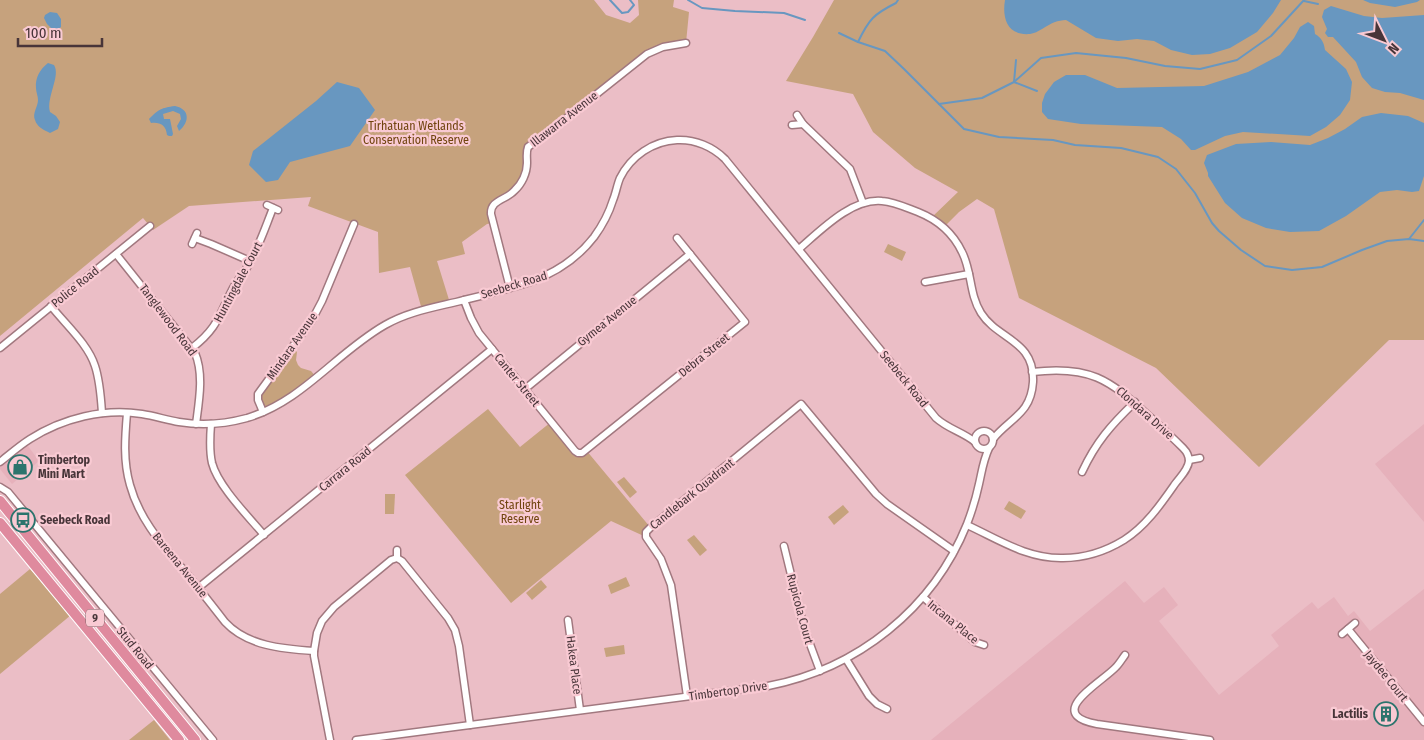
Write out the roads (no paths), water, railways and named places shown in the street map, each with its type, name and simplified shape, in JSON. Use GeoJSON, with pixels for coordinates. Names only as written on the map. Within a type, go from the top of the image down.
{"type":"FeatureCollection","features":[{"type":"Feature","properties":{"kind":"highway","name":"Stud Road"},"geometry":{"type":"LineString","coordinates":[[0,501],[195,740]]}},
{"type":"Feature","properties":{"kind":"highway","name":"Stud Road"},"geometry":{"type":"LineString","coordinates":[[0,523],[179,740]]}},
{"type":"Feature","properties":{"kind":"highway"},"geometry":{"type":"LineString","coordinates":[[151,706],[160,698]]}},
{"type":"Feature","properties":{"kind":"street","name":"Illawarra Avenue"},"geometry":{"type":"LineString","coordinates":[[510,288],[491,209],[495,203],[514,191],[522,180],[526,167],[528,147],[647,54],[663,47],[686,43]]}},
{"type":"Feature","properties":{"kind":"street"},"geometry":{"type":"LineString","coordinates":[[797,115],[803,124],[848,166],[853,173],[863,203]]}},
{"type":"Feature","properties":{"kind":"street"},"geometry":{"type":"LineString","coordinates":[[792,125],[803,124]]}},
{"type":"Feature","properties":{"kind":"street","name":"Seebeck Road"},"geometry":{"type":"LineString","coordinates":[[0,462],[29,440],[53,426],[72,419],[102,413],[128,413],[182,423],[211,424],[232,422],[277,406],[299,392],[364,339],[387,324],[415,312],[510,288],[547,276],[567,263],[594,238],[604,222],[620,179],[629,164],[649,147],[670,140],[682,139],[707,146],[721,155],[734,168],[936,418],[948,427],[966,434],[975,442]]}},
{"type":"Feature","properties":{"kind":"street"},"geometry":{"type":"LineString","coordinates":[[799,249],[842,214],[863,203],[876,201],[890,202],[922,214],[936,221],[948,231],[958,244],[965,258],[975,301],[982,314],[994,328],[1014,340],[1022,348],[1032,372],[1032,390],[1026,407],[1014,420],[1001,428],[978,433],[975,442],[979,448],[988,448],[1001,428]]}},
{"type":"Feature","properties":{"kind":"street","name":"Huntingdale Court"},"geometry":{"type":"LineString","coordinates":[[192,348],[216,325],[233,289],[250,261],[272,208]]}},
{"type":"Feature","properties":{"kind":"street","name":"Mindara Avenue"},"geometry":{"type":"LineString","coordinates":[[263,412],[258,400],[258,394],[312,320],[322,301],[354,224]]}},
{"type":"Feature","properties":{"kind":"street","name":"Police Road"},"geometry":{"type":"LineString","coordinates":[[0,348],[150,226]]}},
{"type":"Feature","properties":{"kind":"street"},"geometry":{"type":"LineString","coordinates":[[195,238],[250,261]]}},
{"type":"Feature","properties":{"kind":"street","name":"Debra Street"},"geometry":{"type":"LineString","coordinates":[[579,453],[585,451],[745,322],[678,238]]}},
{"type":"Feature","properties":{"kind":"street","name":"Tanglewood Road"},"geometry":{"type":"LineString","coordinates":[[116,254],[192,348],[198,363],[200,376],[196,424]]}},
{"type":"Feature","properties":{"kind":"street","name":"Gymea Avenue"},"geometry":{"type":"LineString","coordinates":[[525,389],[690,254]]}},
{"type":"Feature","properties":{"kind":"street"},"geometry":{"type":"LineString","coordinates":[[925,282],[968,274]]}},
{"type":"Feature","properties":{"kind":"street","name":"Canter Street"},"geometry":{"type":"LineString","coordinates":[[464,300],[475,326],[492,349],[574,450],[579,453]]}},
{"type":"Feature","properties":{"kind":"street"},"geometry":{"type":"LineString","coordinates":[[51,306],[84,345],[93,360],[98,379],[102,413]]}},
{"type":"Feature","properties":{"kind":"street","name":"Carrara Road"},"geometry":{"type":"LineString","coordinates":[[198,588],[492,349]]}},
{"type":"Feature","properties":{"kind":"street","name":"Clondara Drive"},"geometry":{"type":"LineString","coordinates":[[1032,372],[1060,370],[1084,373],[1114,386],[1135,402],[1181,446],[1188,453],[1189,460]]}},
{"type":"Feature","properties":{"kind":"street","name":"Candlebark Quadrant"},"geometry":{"type":"LineString","coordinates":[[687,696],[671,585],[661,559],[646,538],[646,532],[802,401],[886,504],[954,551]]}},
{"type":"Feature","properties":{"kind":"street"},"geometry":{"type":"LineString","coordinates":[[1082,472],[1094,449],[1106,432],[1135,402]]}},
{"type":"Feature","properties":{"kind":"street","name":"Bareena Avenue"},"geometry":{"type":"LineString","coordinates":[[128,413],[125,459],[130,484],[138,507],[155,536],[227,624],[242,635],[275,647],[314,651]]}},
{"type":"Feature","properties":{"kind":"street"},"geometry":{"type":"LineString","coordinates":[[211,424],[210,452],[216,473],[231,495],[264,535]]}},
{"type":"Feature","properties":{"kind":"street"},"geometry":{"type":"LineString","coordinates":[[986,432],[991,434],[993,439]]}},
{"type":"Feature","properties":{"kind":"street","name":"Seebeck Road"},"geometry":{"type":"LineString","coordinates":[[966,434],[978,433]]}},
{"type":"Feature","properties":{"kind":"street","name":"Timbertop Drive"},"geometry":{"type":"LineString","coordinates":[[979,448],[983,460]]}},
{"type":"Feature","properties":{"kind":"street","name":"Timbertop Drive"},"geometry":{"type":"LineString","coordinates":[[356,740],[774,684],[820,671],[846,659],[893,627],[923,597],[946,566],[966,525],[976,495],[983,460],[988,448]]}},
{"type":"Feature","properties":{"kind":"street"},"geometry":{"type":"LineString","coordinates":[[966,525],[1018,550],[1035,555],[1061,558],[1095,553],[1119,543],[1142,526],[1154,514],[1184,472],[1189,460],[1200,458]]}},
{"type":"Feature","properties":{"kind":"street"},"geometry":{"type":"LineString","coordinates":[[0,487],[8,492],[213,740]]}},
{"type":"Feature","properties":{"kind":"street","name":"Rupicola Court"},"geometry":{"type":"LineString","coordinates":[[784,546],[800,615],[820,671]]}},
{"type":"Feature","properties":{"kind":"street"},"geometry":{"type":"LineString","coordinates":[[397,550],[397,558]]}},
{"type":"Feature","properties":{"kind":"street"},"geometry":{"type":"LineString","coordinates":[[330,740],[314,651],[320,625],[330,611],[391,560],[397,558],[402,561],[448,618],[455,630],[470,725]]}},
{"type":"Feature","properties":{"kind":"street","name":"Incana Place"},"geometry":{"type":"LineString","coordinates":[[923,597],[975,642],[984,645]]}},
{"type":"Feature","properties":{"kind":"street","name":"Hakea Place"},"geometry":{"type":"LineString","coordinates":[[568,620],[580,710]]}},
{"type":"Feature","properties":{"kind":"street"},"geometry":{"type":"LineString","coordinates":[[1342,634],[1355,623]]}},
{"type":"Feature","properties":{"kind":"street","name":"Jaydee Court"},"geometry":{"type":"LineString","coordinates":[[1348,629],[1424,722]]}},
{"type":"Feature","properties":{"kind":"street"},"geometry":{"type":"LineString","coordinates":[[1125,655],[1116,667],[1079,698],[1074,708],[1074,713],[1085,721],[1096,724],[1210,740]]}},
{"type":"Feature","properties":{"kind":"street"},"geometry":{"type":"LineString","coordinates":[[846,659],[869,696],[877,704],[888,709]]}},
{"type":"Feature","properties":{"kind":"water"},"geometry":{"type":"Polygon","coordinates":[[[1005,0],[1281,0],[1257,32],[1230,48],[1210,54],[1192,55],[1171,50],[1154,41],[1137,39],[1118,41],[1096,38],[1066,20],[1055,22],[1030,34],[1022,34],[1011,29],[1008,24],[1004,13],[1005,0]]]}},
{"type":"Feature","properties":{"kind":"water"},"geometry":{"type":"Polygon","coordinates":[[[1363,0],[1420,0],[1395,7],[1363,0]]]}},
{"type":"Feature","properties":{"kind":"water"},"geometry":{"type":"Polygon","coordinates":[[[1331,6],[1364,16],[1382,18],[1424,15],[1424,100],[1372,88],[1362,77],[1356,62],[1333,37],[1328,37],[1325,33],[1327,29],[1322,17],[1324,10],[1331,6]]]}},
{"type":"Feature","properties":{"kind":"water"},"geometry":{"type":"Polygon","coordinates":[[[50,12],[57,13],[61,19],[61,27],[56,31],[47,24],[44,18],[50,12]]]}},
{"type":"Feature","properties":{"kind":"water"},"geometry":{"type":"Polygon","coordinates":[[[1308,22],[1314,26],[1315,34],[1322,41],[1325,50],[1346,69],[1352,82],[1350,100],[1340,115],[1326,127],[1310,136],[1243,132],[1225,136],[1195,150],[1191,150],[1181,139],[1162,127],[1081,124],[1048,119],[1042,112],[1045,94],[1054,82],[1066,75],[1085,75],[1117,88],[1204,86],[1248,72],[1280,55],[1294,38],[1300,27],[1308,22]]]}},
{"type":"Feature","properties":{"kind":"water"},"geometry":{"type":"Polygon","coordinates":[[[48,63],[54,65],[56,70],[49,106],[50,112],[60,122],[58,129],[50,133],[39,126],[34,117],[38,100],[36,90],[37,77],[48,63]]]}},
{"type":"Feature","properties":{"kind":"water"},"geometry":{"type":"Polygon","coordinates":[[[337,82],[359,88],[375,110],[350,146],[290,162],[278,180],[266,182],[249,165],[253,151],[337,82]]]}},
{"type":"Feature","properties":{"kind":"water"},"geometry":{"type":"Polygon","coordinates":[[[175,106],[184,110],[187,120],[179,131],[177,126],[181,119],[180,114],[173,111],[163,114],[164,119],[170,119],[173,134],[169,136],[162,125],[151,123],[149,119],[166,107],[175,106]]]}},
{"type":"Feature","properties":{"kind":"water"},"geometry":{"type":"Polygon","coordinates":[[[1381,113],[1408,116],[1424,123],[1424,176],[1419,191],[1397,190],[1380,192],[1346,216],[1319,231],[1290,232],[1266,228],[1242,218],[1225,203],[1208,176],[1204,163],[1207,155],[1236,144],[1271,142],[1310,145],[1345,129],[1362,117],[1381,113]]]}},
{"type":"Feature","properties":{"kind":"waterway"},"geometry":{"type":"LineString","coordinates":[[610,0],[622,13],[628,12],[634,5],[630,0]]}},
{"type":"Feature","properties":{"kind":"waterway"},"geometry":{"type":"LineString","coordinates":[[688,0],[702,8],[784,13],[805,20]]}},
{"type":"Feature","properties":{"kind":"waterway"},"geometry":{"type":"LineString","coordinates":[[839,33],[858,42],[873,18],[898,0]]}},
{"type":"Feature","properties":{"kind":"waterway"},"geometry":{"type":"LineString","coordinates":[[939,104],[982,98],[1014,82],[1041,58],[1076,53],[1126,58],[1165,66],[1200,69],[1237,60],[1271,36],[1304,0]]}},
{"type":"Feature","properties":{"kind":"waterway"},"geometry":{"type":"LineString","coordinates":[[1304,1],[1318,4]]}},
{"type":"Feature","properties":{"kind":"waterway"},"geometry":{"type":"LineString","coordinates":[[858,42],[885,51],[964,129],[999,137],[1053,140],[1075,145],[1121,148],[1158,157],[1176,169],[1195,193],[1212,223],[1219,231],[1241,250],[1265,266],[1292,270],[1322,267],[1387,241],[1409,239],[1424,241]]}},
{"type":"Feature","properties":{"kind":"waterway"},"geometry":{"type":"LineString","coordinates":[[1016,60],[1014,82],[1037,91]]}},
{"type":"Feature","properties":{"kind":"waterway"},"geometry":{"type":"LineString","coordinates":[[1409,239],[1424,220]]}},
{"type":"Feature","properties":{"kind":"place","name":"Timbertop Mini Mart"},"geometry":{"type":"Point","coordinates":[20,467]}},
{"type":"Feature","properties":{"kind":"place","name":"Seebeck Road"},"geometry":{"type":"Point","coordinates":[23,520]}},
{"type":"Feature","properties":{"kind":"place","name":"Lactilis"},"geometry":{"type":"Point","coordinates":[1386,714]}},
{"type":"Feature","properties":{"kind":"park label","name":"Tirhatuan Wetlands Conservation Reserve"},"geometry":{"type":"Point","coordinates":[416,133]}},
{"type":"Feature","properties":{"kind":"park label","name":"Starlight Reserve"},"geometry":{"type":"Point","coordinates":[520,512]}}]}
